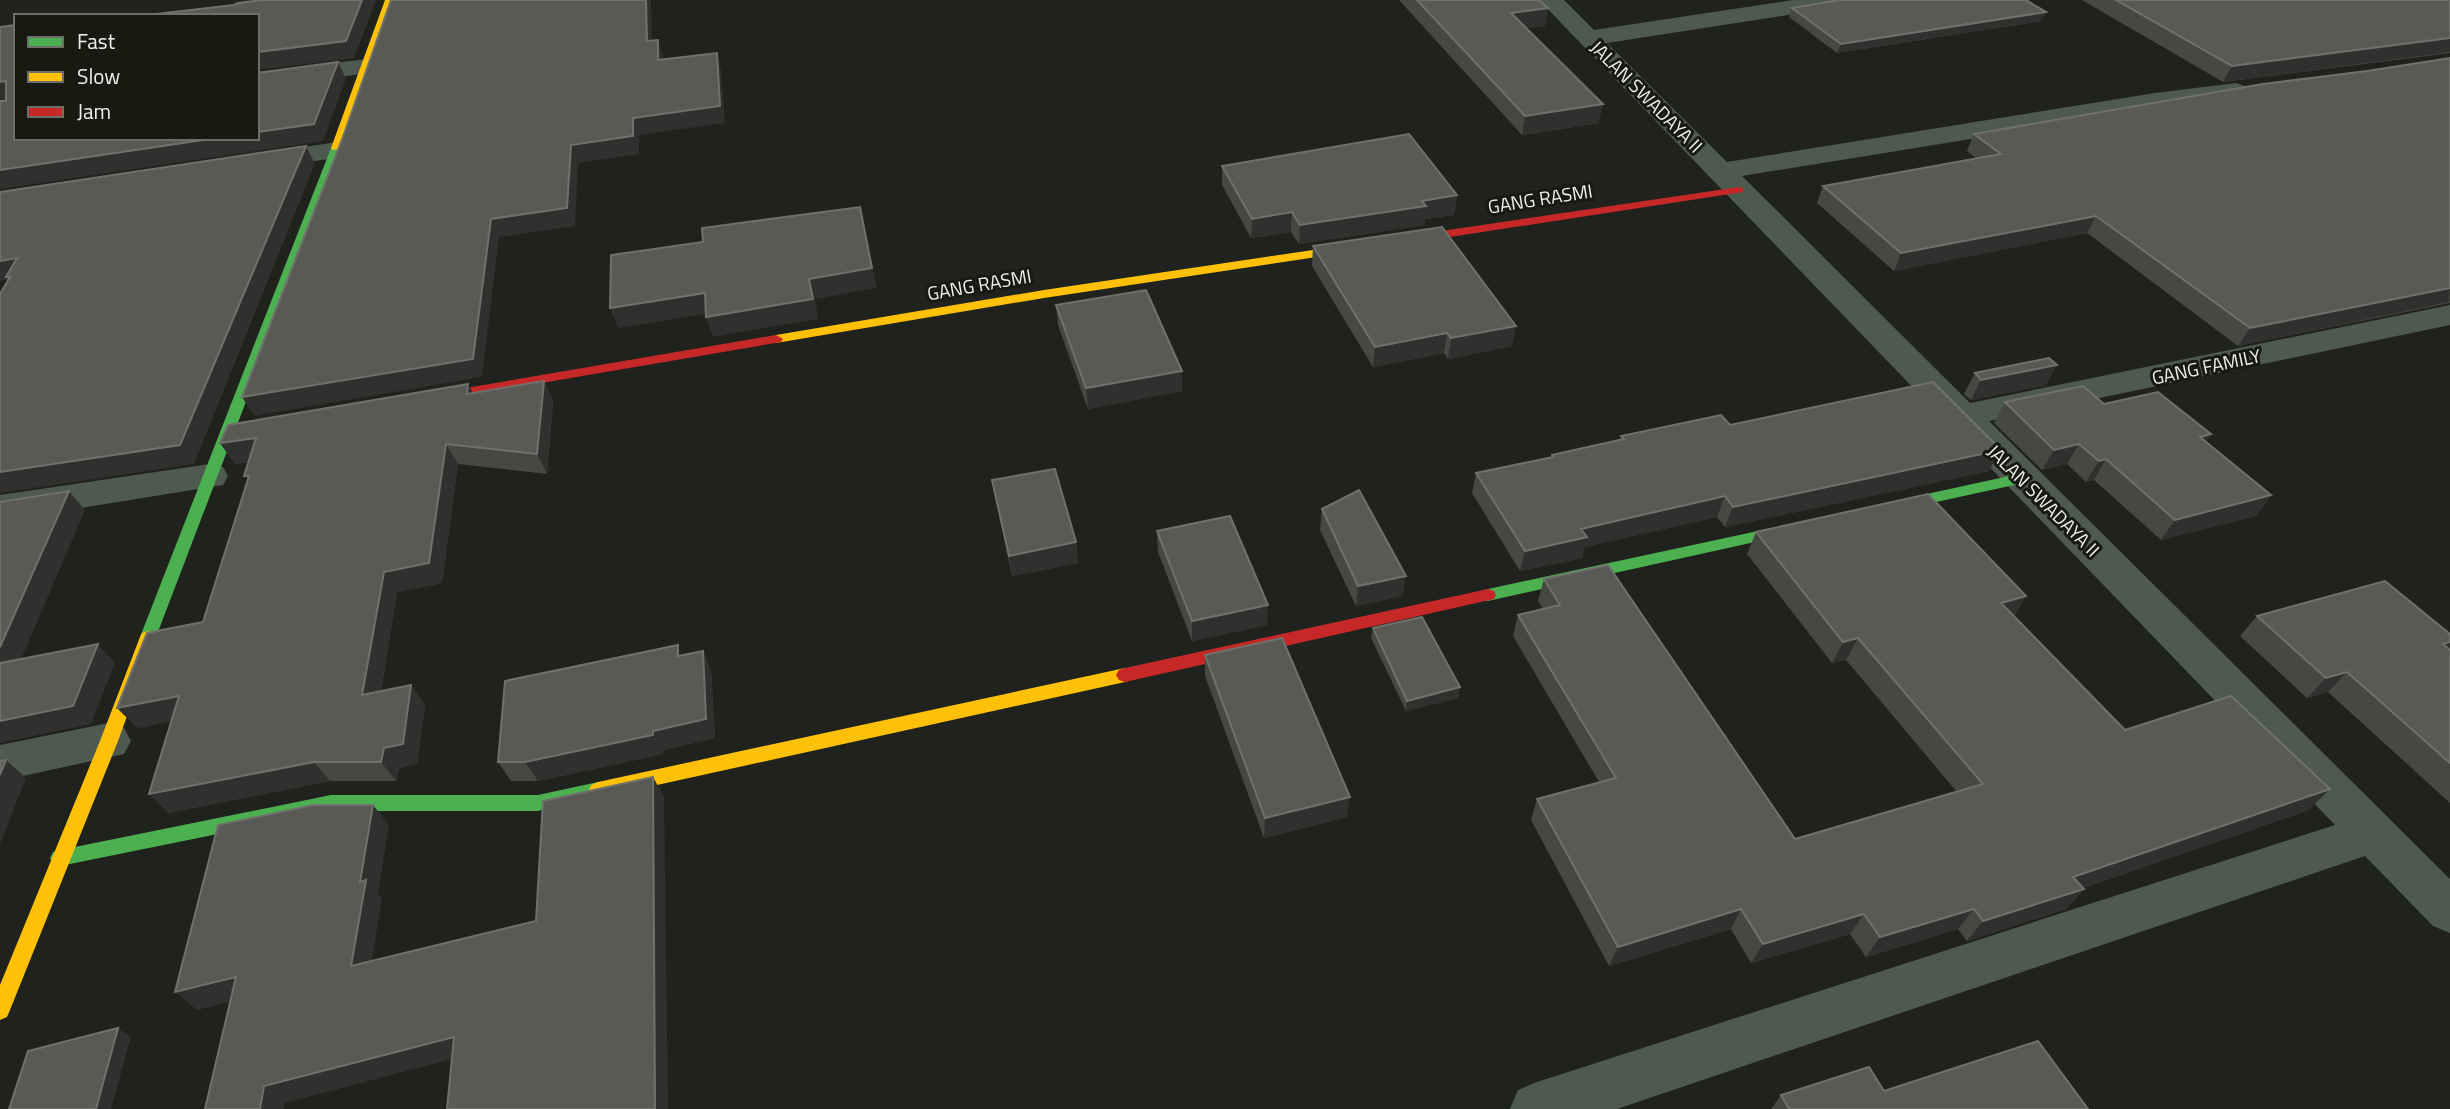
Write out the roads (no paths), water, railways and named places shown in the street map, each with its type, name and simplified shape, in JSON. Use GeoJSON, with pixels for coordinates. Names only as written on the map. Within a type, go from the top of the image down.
{"type":"FeatureCollection","features":[{"type":"Feature","properties":{"kind":"street"},"geometry":{"type":"LineString","coordinates":[[0,1010],[109,741],[210,476],[234,433],[390,0]]}},
{"type":"Feature","properties":{"kind":"street","name":"JALAN SWADAYA II"},"geometry":{"type":"LineString","coordinates":[[1551,0],[2450,911]]}},
{"type":"Feature","properties":{"kind":"street"},"geometry":{"type":"LineString","coordinates":[[1589,38],[1839,0]]}},
{"type":"Feature","properties":{"kind":"street"},"geometry":{"type":"LineString","coordinates":[[259,80],[367,67]]}},
{"type":"Feature","properties":{"kind":"street"},"geometry":{"type":"LineString","coordinates":[[1731,180],[2155,101],[2262,88]]}},
{"type":"Feature","properties":{"kind":"street"},"geometry":{"type":"LineString","coordinates":[[229,166],[337,150]]}},
{"type":"Feature","properties":{"kind":"street","name":"GANG RASMI"},"geometry":{"type":"LineString","coordinates":[[404,403],[1731,180]]}},
{"type":"Feature","properties":{"kind":"street","name":"GANG FAMILY"},"geometry":{"type":"LineString","coordinates":[[1961,416],[2450,315]]}},
{"type":"Feature","properties":{"kind":"street"},"geometry":{"type":"LineString","coordinates":[[0,508],[210,476]]}},
{"type":"Feature","properties":{"kind":"street"},"geometry":{"type":"LineString","coordinates":[[1859,514],[2023,478]]}},
{"type":"Feature","properties":{"kind":"street"},"geometry":{"type":"LineString","coordinates":[[60,858],[331,803],[538,803],[1818,523]]}},
{"type":"Feature","properties":{"kind":"street"},"geometry":{"type":"LineString","coordinates":[[0,763],[109,741]]}},
{"type":"Feature","properties":{"kind":"street"},"geometry":{"type":"LineString","coordinates":[[1537,1109],[2373,833]]}}]}
